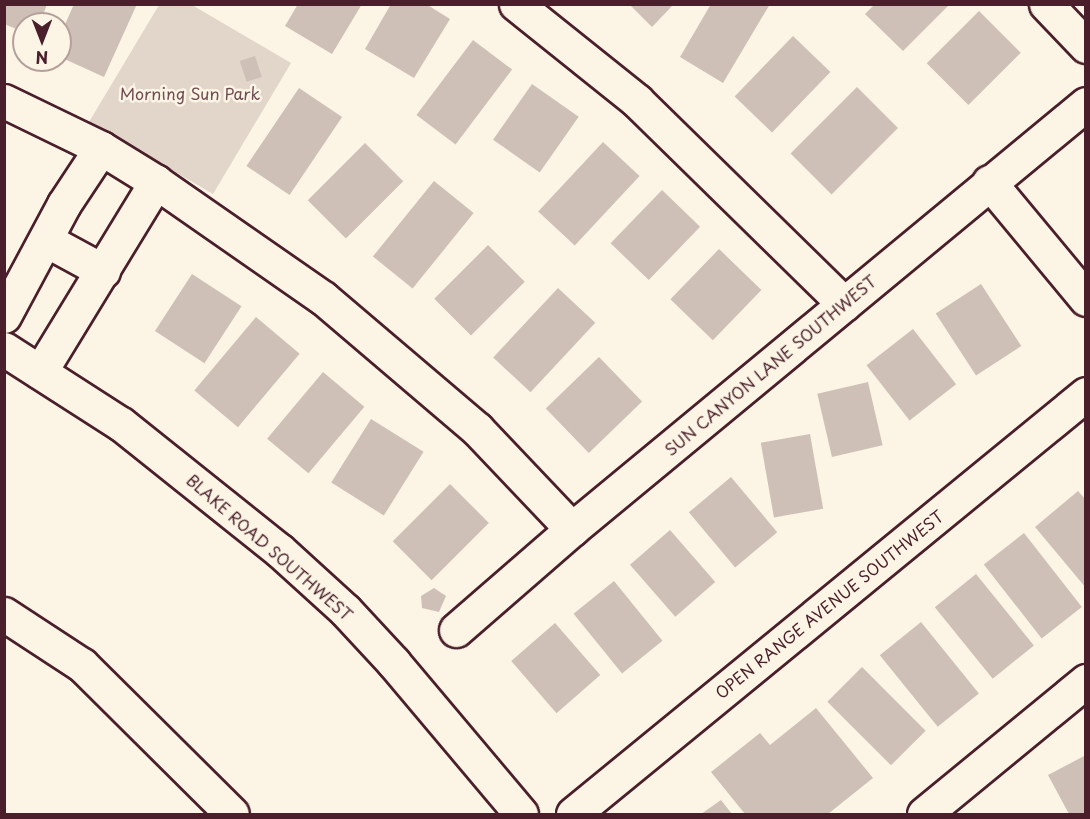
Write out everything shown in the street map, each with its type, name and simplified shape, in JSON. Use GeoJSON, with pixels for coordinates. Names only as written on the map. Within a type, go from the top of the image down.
{"type":"FeatureCollection","features":[{"type":"Feature","properties":{"kind":"street"},"geometry":{"type":"LineString","coordinates":[[516,4],[636,101],[844,304]]}},
{"type":"Feature","properties":{"kind":"street"},"geometry":{"type":"LineString","coordinates":[[1046,4],[1086,46]]}},
{"type":"Feature","properties":{"kind":"street"},"geometry":{"type":"LineString","coordinates":[[4,101],[101,148],[156,182],[316,293],[421,379],[572,528]]}},
{"type":"Feature","properties":{"kind":"street","name":"SUN CANYON LANE SOUTHWEST"},"geometry":{"type":"LineString","coordinates":[[456,630],[572,528],[1086,104]]}},
{"type":"Feature","properties":{"kind":"street"},"geometry":{"type":"LineString","coordinates":[[4,316],[101,148]]}},
{"type":"Feature","properties":{"kind":"street"},"geometry":{"type":"LineString","coordinates":[[40,372],[156,182]]}},
{"type":"Feature","properties":{"kind":"street"},"geometry":{"type":"LineString","coordinates":[[989,182],[1086,300]]}},
{"type":"Feature","properties":{"kind":"street"},"geometry":{"type":"LineString","coordinates":[[46,240],[103,270]]}},
{"type":"Feature","properties":{"kind":"street","name":"BLAKE ROAD SOUTHWEST"},"geometry":{"type":"LineString","coordinates":[[4,349],[122,424],[225,504],[345,610],[445,719],[521,814]]}},
{"type":"Feature","properties":{"kind":"street","name":"OPEN RANGE AVENUE SOUTHWEST"},"geometry":{"type":"LineString","coordinates":[[573,814],[1086,394]]}},
{"type":"Feature","properties":{"kind":"street"},"geometry":{"type":"LineString","coordinates":[[4,614],[82,665],[232,814]]}},
{"type":"Feature","properties":{"kind":"street"},"geometry":{"type":"LineString","coordinates":[[924,814],[1086,681]]}},
{"type":"Feature","properties":{"kind":"green space","name":"Morning Sun Park"},"geometry":{"type":"Polygon","coordinates":[[[159,5],[192,5],[291,63],[213,194],[89,122],[159,5]]]}},
{"type":"Feature","properties":{"kind":"building"},"geometry":{"type":"Polygon","coordinates":[[[4,4],[47,4],[44,12],[12,12],[12,27],[4,24],[4,4]]]}},
{"type":"Feature","properties":{"kind":"building"},"geometry":{"type":"Polygon","coordinates":[[[74,4],[137,4],[104,77],[72,62],[70,12],[74,4]]]}},
{"type":"Feature","properties":{"kind":"building"},"geometry":{"type":"Polygon","coordinates":[[[298,4],[362,4],[332,54],[285,26],[298,4]]]}},
{"type":"Feature","properties":{"kind":"building"},"geometry":{"type":"Polygon","coordinates":[[[391,4],[426,4],[450,19],[414,78],[365,49],[391,4]]]}},
{"type":"Feature","properties":{"kind":"building"},"geometry":{"type":"Polygon","coordinates":[[[629,4],[674,4],[652,27],[629,4]]]}},
{"type":"Feature","properties":{"kind":"building"},"geometry":{"type":"Polygon","coordinates":[[[711,4],[770,4],[723,83],[680,57],[711,4]]]}},
{"type":"Feature","properties":{"kind":"building"},"geometry":{"type":"Polygon","coordinates":[[[875,4],[950,4],[903,51],[865,14],[875,4]]]}},
{"type":"Feature","properties":{"kind":"building"},"geometry":{"type":"Polygon","coordinates":[[[979,11],[1021,53],[968,105],[927,63],[979,11]]]}},
{"type":"Feature","properties":{"kind":"building"},"geometry":{"type":"Polygon","coordinates":[[[793,36],[830,72],[772,133],[735,96],[793,36]]]}},
{"type":"Feature","properties":{"kind":"building"},"geometry":{"type":"Polygon","coordinates":[[[473,40],[512,69],[456,145],[416,115],[473,40]]]}},
{"type":"Feature","properties":{"kind":"building"},"geometry":{"type":"Polygon","coordinates":[[[255,56],[262,77],[247,82],[240,61],[255,56]]]}},
{"type":"Feature","properties":{"kind":"building"},"geometry":{"type":"Polygon","coordinates":[[[532,84],[579,117],[540,172],[493,140],[532,84]]]}},
{"type":"Feature","properties":{"kind":"building"},"geometry":{"type":"Polygon","coordinates":[[[857,87],[898,128],[832,194],[791,153],[857,87]]]}},
{"type":"Feature","properties":{"kind":"building"},"geometry":{"type":"Polygon","coordinates":[[[299,88],[342,117],[290,195],[246,166],[299,88]]]}},
{"type":"Feature","properties":{"kind":"building"},"geometry":{"type":"Polygon","coordinates":[[[603,142],[640,176],[575,246],[538,211],[603,142]]]}},
{"type":"Feature","properties":{"kind":"building"},"geometry":{"type":"Polygon","coordinates":[[[365,143],[403,181],[346,238],[308,200],[365,143]]]}},
{"type":"Feature","properties":{"kind":"building"},"geometry":{"type":"Polygon","coordinates":[[[434,181],[474,213],[413,288],[373,256],[434,181]]]}},
{"type":"Feature","properties":{"kind":"building"},"geometry":{"type":"Polygon","coordinates":[[[662,190],[700,227],[649,280],[611,243],[662,190]]]}},
{"type":"Feature","properties":{"kind":"building"},"geometry":{"type":"Polygon","coordinates":[[[488,245],[525,282],[471,336],[434,299],[488,245]]]}},
{"type":"Feature","properties":{"kind":"building"},"geometry":{"type":"Polygon","coordinates":[[[719,249],[761,290],[713,340],[670,299],[719,249]]]}},
{"type":"Feature","properties":{"kind":"building"},"geometry":{"type":"Polygon","coordinates":[[[192,274],[241,306],[204,363],[155,331],[192,274]]]}},
{"type":"Feature","properties":{"kind":"building"},"geometry":{"type":"Polygon","coordinates":[[[981,284],[1021,346],[976,375],[936,313],[981,284]]]}},
{"type":"Feature","properties":{"kind":"building"},"geometry":{"type":"Polygon","coordinates":[[[558,288],[595,323],[531,392],[493,357],[558,288]]]}},
{"type":"Feature","properties":{"kind":"building"},"geometry":{"type":"Polygon","coordinates":[[[256,317],[300,354],[238,427],[194,391],[256,317]]]}},
{"type":"Feature","properties":{"kind":"building"},"geometry":{"type":"Polygon","coordinates":[[[913,329],[956,384],[910,420],[867,365],[913,329]]]}},
{"type":"Feature","properties":{"kind":"building"},"geometry":{"type":"Polygon","coordinates":[[[599,357],[642,402],[589,453],[546,408],[599,357]]]}},
{"type":"Feature","properties":{"kind":"building"},"geometry":{"type":"Polygon","coordinates":[[[323,372],[364,407],[308,473],[267,439],[323,372]]]}},
{"type":"Feature","properties":{"kind":"building"},"geometry":{"type":"Polygon","coordinates":[[[868,382],[883,445],[832,457],[817,394],[868,382]]]}},
{"type":"Feature","properties":{"kind":"building"},"geometry":{"type":"Polygon","coordinates":[[[371,419],[424,452],[384,515],[331,483],[371,419]]]}},
{"type":"Feature","properties":{"kind":"building"},"geometry":{"type":"Polygon","coordinates":[[[810,434],[823,509],[774,518],[761,443],[810,434]]]}},
{"type":"Feature","properties":{"kind":"building"},"geometry":{"type":"Polygon","coordinates":[[[731,477],[777,532],[735,568],[689,512],[731,477]]]}},
{"type":"Feature","properties":{"kind":"building"},"geometry":{"type":"Polygon","coordinates":[[[450,484],[489,523],[432,580],[393,541],[450,484]]]}},
{"type":"Feature","properties":{"kind":"building"},"geometry":{"type":"Polygon","coordinates":[[[1078,491],[1086,500],[1086,588],[1035,527],[1078,491]]]}},
{"type":"Feature","properties":{"kind":"building"},"geometry":{"type":"Polygon","coordinates":[[[670,530],[715,582],[675,617],[630,565],[670,530]]]}},
{"type":"Feature","properties":{"kind":"building"},"geometry":{"type":"Polygon","coordinates":[[[1024,533],[1082,607],[1042,638],[984,564],[1024,533]]]}},
{"type":"Feature","properties":{"kind":"building"},"geometry":{"type":"Polygon","coordinates":[[[976,574],[1034,645],[993,679],[935,607],[976,574]]]}},
{"type":"Feature","properties":{"kind":"building"},"geometry":{"type":"Polygon","coordinates":[[[614,581],[662,641],[622,674],[574,614],[614,581]]]}},
{"type":"Feature","properties":{"kind":"building"},"geometry":{"type":"Polygon","coordinates":[[[434,588],[446,596],[439,612],[422,608],[421,596],[434,588]]]}},
{"type":"Feature","properties":{"kind":"building"},"geometry":{"type":"Polygon","coordinates":[[[921,622],[979,693],[938,727],[880,655],[921,622]]]}},
{"type":"Feature","properties":{"kind":"building"},"geometry":{"type":"Polygon","coordinates":[[[555,623],[600,675],[556,713],[511,661],[555,623]]]}},
{"type":"Feature","properties":{"kind":"building"},"geometry":{"type":"Polygon","coordinates":[[[862,667],[926,731],[891,765],[827,702],[862,667]]]}},
{"type":"Feature","properties":{"kind":"building"},"geometry":{"type":"Polygon","coordinates":[[[816,708],[873,778],[828,814],[745,814],[711,772],[760,733],[770,745],[816,708]]]}},
{"type":"Feature","properties":{"kind":"building"},"geometry":{"type":"Polygon","coordinates":[[[1086,755],[1086,814],[1069,814],[1048,775],[1086,755]]]}},
{"type":"Feature","properties":{"kind":"building"},"geometry":{"type":"Polygon","coordinates":[[[721,800],[732,814],[701,814],[721,800]]]}}]}
